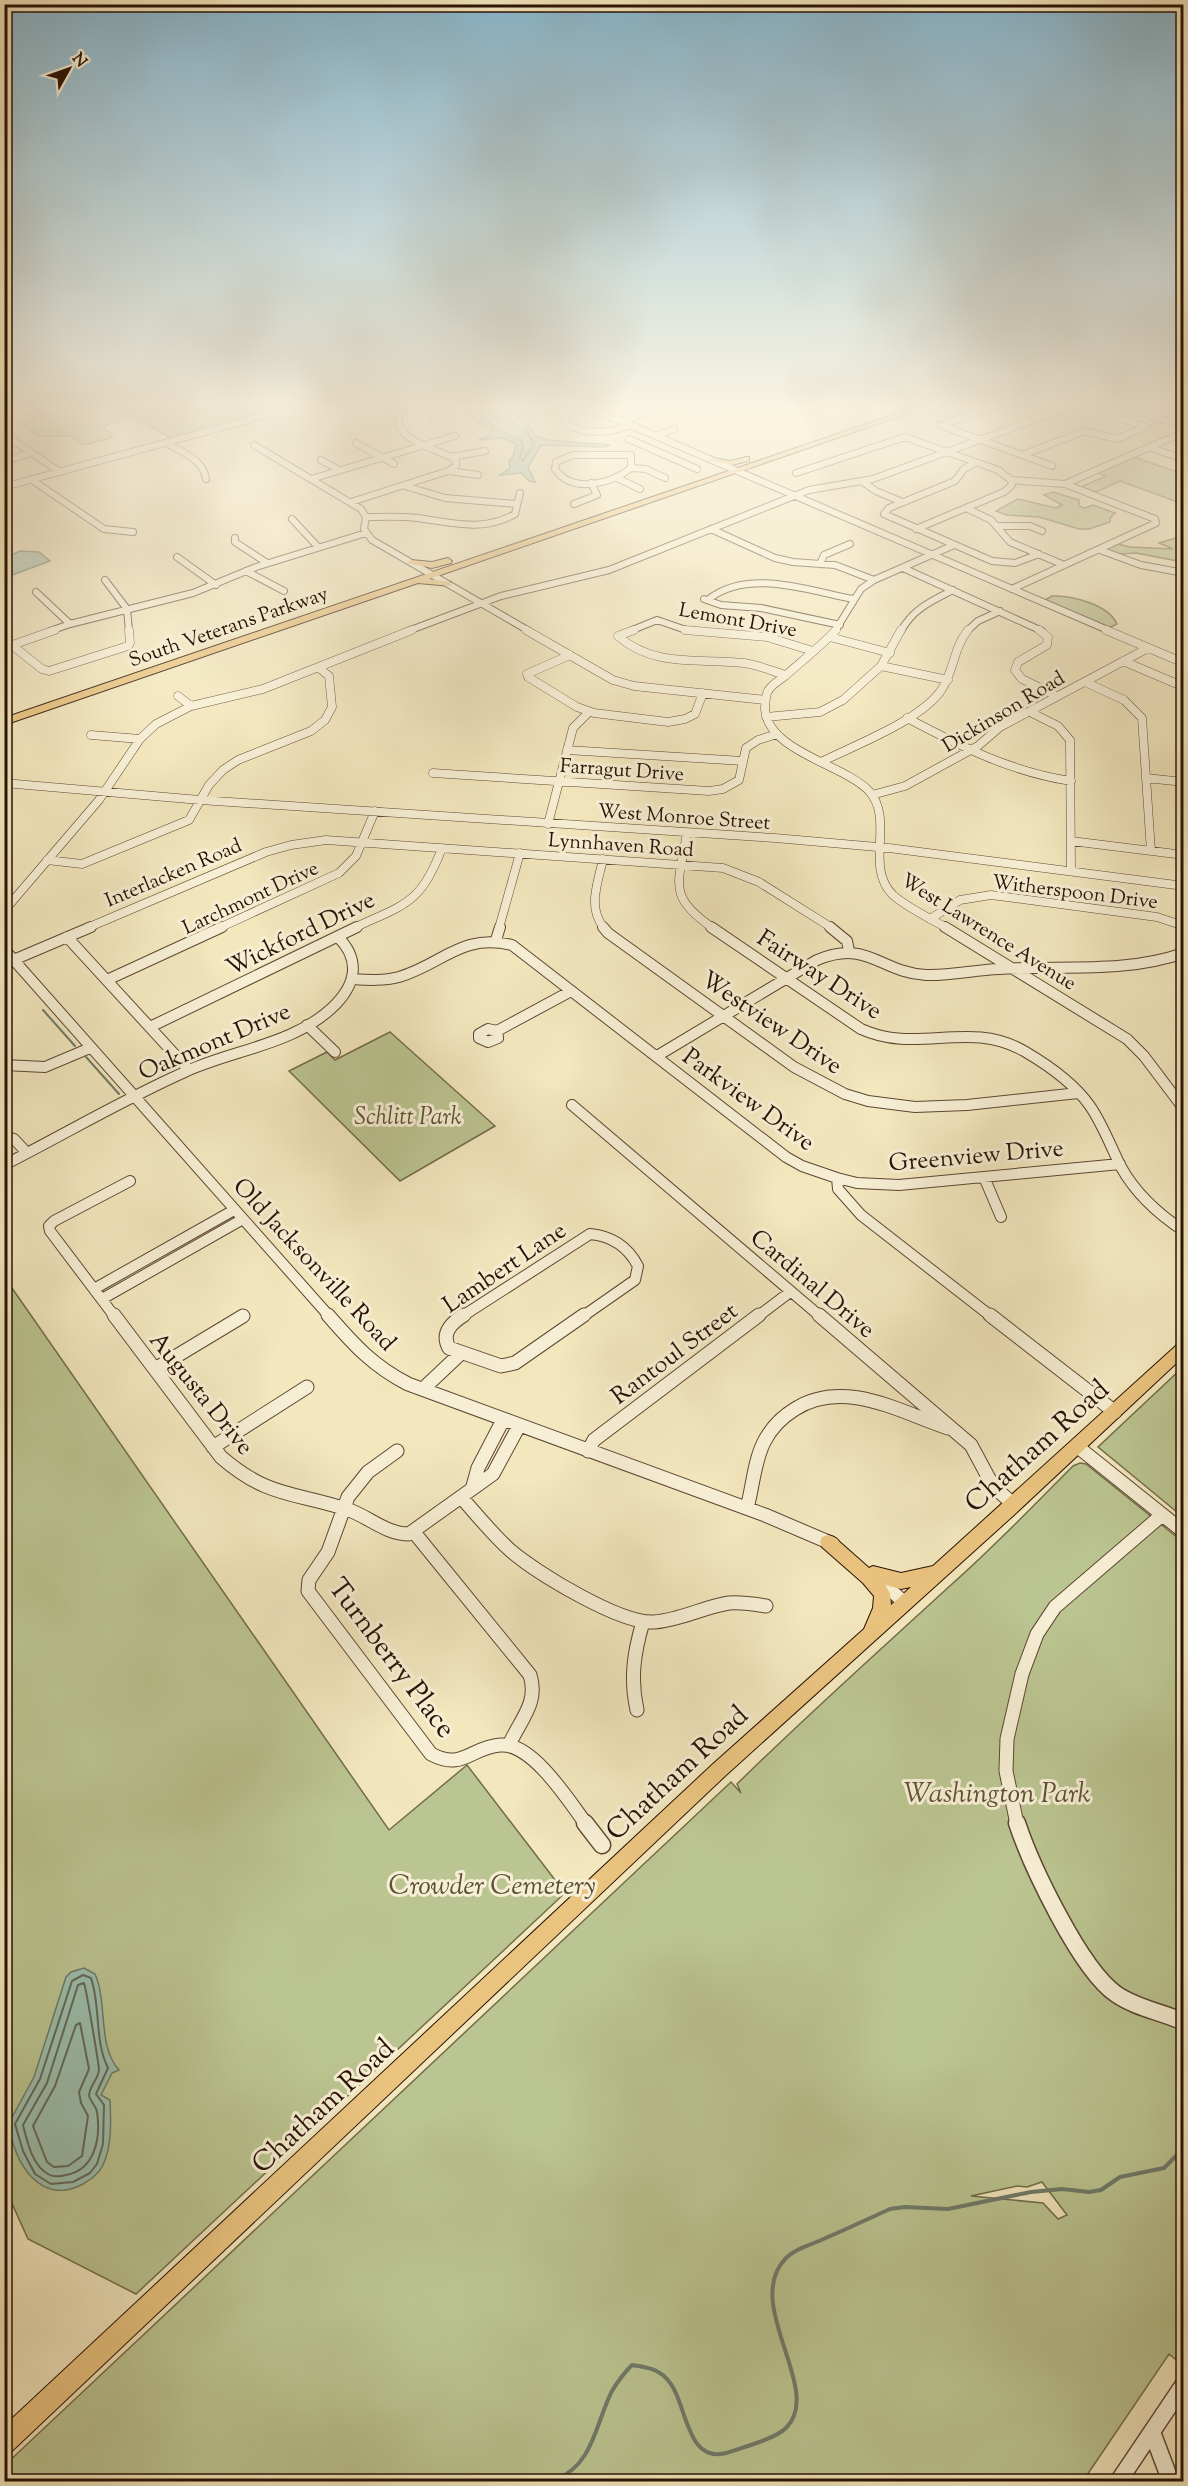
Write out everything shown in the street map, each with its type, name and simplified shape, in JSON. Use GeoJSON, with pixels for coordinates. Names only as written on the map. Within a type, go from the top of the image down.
{"type":"FeatureCollection","features":[{"type":"Feature","properties":{"kind":"highway","name":"South Veterans Parkway"},"geometry":{"type":"LineString","coordinates":[[4,716],[366,598],[482,551],[575,519]]}},
{"type":"Feature","properties":{"kind":"highway","name":"South Veterans Parkway"},"geometry":{"type":"LineString","coordinates":[[4,716],[75,689],[407,576],[448,569],[595,519]]}},
{"type":"Feature","properties":{"kind":"highway"},"geometry":{"type":"LineString","coordinates":[[331,609],[514,540]]}},
{"type":"Feature","properties":{"kind":"highway"},"geometry":{"type":"LineString","coordinates":[[411,563],[436,564],[482,551]]}},
{"type":"Feature","properties":{"kind":"highway"},"geometry":{"type":"LineString","coordinates":[[399,556],[414,569],[407,576]]}},
{"type":"Feature","properties":{"kind":"highway"},"geometry":{"type":"LineString","coordinates":[[448,569],[442,576],[448,584]]}},
{"type":"Feature","properties":{"kind":"highway"},"geometry":{"type":"LineString","coordinates":[[366,598],[421,581],[448,584]]}},
{"type":"Feature","properties":{"kind":"highway"},"geometry":{"type":"LineString","coordinates":[[4,716],[93,683]]}},
{"type":"Feature","properties":{"kind":"main road","name":"Chatham Road"},"geometry":{"type":"LineString","coordinates":[[4,2443],[719,1770],[1078,1447],[1184,1347]]}},
{"type":"Feature","properties":{"kind":"main road"},"geometry":{"type":"LineString","coordinates":[[828,1542],[835,1552],[871,1580],[881,1593],[883,1602],[880,1613],[869,1635]]}},
{"type":"Feature","properties":{"kind":"main road"},"geometry":{"type":"LineString","coordinates":[[873,1574],[901,1581],[938,1573]]}},
{"type":"Feature","properties":{"kind":"street"},"geometry":{"type":"LineString","coordinates":[[89,519],[104,529],[133,532]]}},
{"type":"Feature","properties":{"kind":"street"},"geometry":{"type":"LineString","coordinates":[[292,519],[297,522],[304,535],[318,547]]}},
{"type":"Feature","properties":{"kind":"street"},"geometry":{"type":"LineString","coordinates":[[365,519],[363,526],[372,540],[618,682],[765,700]]}},
{"type":"Feature","properties":{"kind":"street"},"geometry":{"type":"LineString","coordinates":[[417,519],[462,526],[482,526],[503,519]]}},
{"type":"Feature","properties":{"kind":"street"},"geometry":{"type":"LineString","coordinates":[[5,908],[105,793],[140,739],[162,720],[191,706],[256,691],[319,668],[353,652],[482,603],[516,592],[609,570],[736,519]]}},
{"type":"Feature","properties":{"kind":"street"},"geometry":{"type":"LineString","coordinates":[[850,519],[1183,662]]}},
{"type":"Feature","properties":{"kind":"street"},"geometry":{"type":"LineString","coordinates":[[893,519],[992,561],[1019,562],[1039,554]]}},
{"type":"Feature","properties":{"kind":"street"},"geometry":{"type":"LineString","coordinates":[[916,529],[940,519]]}},
{"type":"Feature","properties":{"kind":"street"},"geometry":{"type":"LineString","coordinates":[[989,519],[1010,542],[1064,565]]}},
{"type":"Feature","properties":{"kind":"street"},"geometry":{"type":"LineString","coordinates":[[1012,589],[1155,524],[1155,519]]}},
{"type":"Feature","properties":{"kind":"street"},"geometry":{"type":"LineString","coordinates":[[997,526],[1030,526],[1041,531]]}},
{"type":"Feature","properties":{"kind":"street"},"geometry":{"type":"LineString","coordinates":[[711,529],[775,558],[841,567],[874,580]]}},
{"type":"Feature","properties":{"kind":"street"},"geometry":{"type":"LineString","coordinates":[[4,648],[70,624],[193,593],[267,563],[366,533]]}},
{"type":"Feature","properties":{"kind":"street"},"geometry":{"type":"LineString","coordinates":[[235,538],[235,542],[267,563]]}},
{"type":"Feature","properties":{"kind":"street"},"geometry":{"type":"LineString","coordinates":[[820,564],[824,555],[850,544]]}},
{"type":"Feature","properties":{"kind":"street"},"geometry":{"type":"LineString","coordinates":[[872,795],[858,783],[793,746],[777,734],[766,717],[765,700],[771,687],[830,637],[840,625],[853,599],[861,589],[874,580],[954,545]]}},
{"type":"Feature","properties":{"kind":"street"},"geometry":{"type":"LineString","coordinates":[[1100,550],[1141,566],[1184,573]]}},
{"type":"Feature","properties":{"kind":"street"},"geometry":{"type":"LineString","coordinates":[[177,557],[216,585]]}},
{"type":"Feature","properties":{"kind":"street"},"geometry":{"type":"LineString","coordinates":[[903,568],[1036,627],[1048,637],[1049,642],[1045,647],[1018,662],[1015,667],[1022,679],[1058,696]]}},
{"type":"Feature","properties":{"kind":"street"},"geometry":{"type":"LineString","coordinates":[[246,571],[284,591]]}},
{"type":"Feature","properties":{"kind":"street"},"geometry":{"type":"LineString","coordinates":[[4,639],[42,669],[49,671],[128,646],[130,643],[127,609],[105,580]]}},
{"type":"Feature","properties":{"kind":"street"},"geometry":{"type":"LineString","coordinates":[[840,625],[761,608],[721,605],[706,599],[736,586],[754,583],[794,585],[853,599]]}},
{"type":"Feature","properties":{"kind":"street"},"geometry":{"type":"LineString","coordinates":[[766,717],[806,715],[828,709],[864,683],[881,666],[914,611],[953,590]]}},
{"type":"Feature","properties":{"kind":"street"},"geometry":{"type":"LineString","coordinates":[[36,592],[70,624]]}},
{"type":"Feature","properties":{"kind":"street"},"geometry":{"type":"LineString","coordinates":[[821,762],[907,718],[930,702],[948,680],[967,631],[979,621],[1000,611]]}},
{"type":"Feature","properties":{"kind":"street","name":"Lemont Drive"},"geometry":{"type":"LineString","coordinates":[[784,675],[746,664],[657,656],[639,650],[616,636],[657,619],[686,630],[767,637],[813,651]]}},
{"type":"Feature","properties":{"kind":"street","name":"Lemont Drive"},"geometry":{"type":"LineString","coordinates":[[830,637],[890,653]]}},
{"type":"Feature","properties":{"kind":"street","name":"Dickinson Road"},"geometry":{"type":"LineString","coordinates":[[872,795],[902,787],[971,751],[995,731],[1148,648]]}},
{"type":"Feature","properties":{"kind":"street"},"geometry":{"type":"LineString","coordinates":[[570,655],[524,674],[589,712],[661,721],[679,721],[695,714],[703,693]]}},
{"type":"Feature","properties":{"kind":"street"},"geometry":{"type":"LineString","coordinates":[[1123,661],[1184,687]]}},
{"type":"Feature","properties":{"kind":"street"},"geometry":{"type":"LineString","coordinates":[[881,666],[948,680]]}},
{"type":"Feature","properties":{"kind":"street"},"geometry":{"type":"LineString","coordinates":[[47,860],[77,865],[88,862],[189,820],[211,781],[223,770],[245,758],[311,730],[325,720],[332,707],[329,676],[319,668]]}},
{"type":"Feature","properties":{"kind":"street"},"geometry":{"type":"LineString","coordinates":[[1085,682],[1120,698],[1140,715],[1143,724],[1151,851]]}},
{"type":"Feature","properties":{"kind":"street"},"geometry":{"type":"LineString","coordinates":[[178,696],[191,706]]}},
{"type":"Feature","properties":{"kind":"street"},"geometry":{"type":"LineString","coordinates":[[548,824],[573,728],[589,712]]}},
{"type":"Feature","properties":{"kind":"street"},"geometry":{"type":"LineString","coordinates":[[1030,712],[1058,726],[1068,736],[1071,752],[1071,870]]}},
{"type":"Feature","properties":{"kind":"street"},"geometry":{"type":"LineString","coordinates":[[907,718],[1007,768],[1039,777],[1071,781]]}},
{"type":"Feature","properties":{"kind":"street","name":"Farragut Drive"},"geometry":{"type":"LineString","coordinates":[[433,773],[709,791],[726,788],[739,780],[739,761],[744,751],[751,744],[777,734]]}},
{"type":"Feature","properties":{"kind":"street"},"geometry":{"type":"LineString","coordinates":[[91,735],[140,739]]}},
{"type":"Feature","properties":{"kind":"street"},"geometry":{"type":"LineString","coordinates":[[567,750],[739,761]]}},
{"type":"Feature","properties":{"kind":"street"},"geometry":{"type":"LineString","coordinates":[[1146,778],[1184,783]]}},
{"type":"Feature","properties":{"kind":"street","name":"West Monroe Street"},"geometry":{"type":"LineString","coordinates":[[4,783],[165,800],[180,798],[879,847],[1184,886]]}},
{"type":"Feature","properties":{"kind":"street","name":"West Monroe Street"},"geometry":{"type":"LineString","coordinates":[[4,790],[105,793]]}},
{"type":"Feature","properties":{"kind":"street","name":"West Lawrence Avenue"},"geometry":{"type":"LineString","coordinates":[[872,795],[878,809],[881,877],[888,890],[900,900],[1138,1047],[1153,1064],[1172,1097],[1184,1109]]}},
{"type":"Feature","properties":{"kind":"street","name":"Larchmont Drive"},"geometry":{"type":"LineString","coordinates":[[107,980],[332,878],[349,866],[363,842],[375,812]]}},
{"type":"Feature","properties":{"kind":"street","name":"Fairway Drive"},"geometry":{"type":"LineString","coordinates":[[687,832],[680,892],[685,908],[876,1036],[905,1041],[971,1036],[993,1038],[1012,1045],[1043,1063],[1067,1081],[1090,1106],[1120,1164],[1144,1199],[1184,1231]]}},
{"type":"Feature","properties":{"kind":"street","name":"Interlacken Road"},"geometry":{"type":"LineString","coordinates":[[9,962],[274,849],[317,841],[363,842]]}},
{"type":"Feature","properties":{"kind":"street"},"geometry":{"type":"LineString","coordinates":[[1071,841],[1184,855]]}},
{"type":"Feature","properties":{"kind":"street","name":"Lynnhaven Road"},"geometry":{"type":"LineString","coordinates":[[363,842],[723,868],[750,877],[841,934],[847,941],[849,951]]}},
{"type":"Feature","properties":{"kind":"street","name":"Wickford Drive"},"geometry":{"type":"LineString","coordinates":[[150,1027],[405,904],[420,894],[433,875],[442,848]]}},
{"type":"Feature","properties":{"kind":"street"},"geometry":{"type":"LineString","coordinates":[[338,937],[352,954],[353,979],[381,980],[403,976],[465,945],[496,940],[520,853]]}},
{"type":"Feature","properties":{"kind":"street","name":"Westview Drive"},"geometry":{"type":"LineString","coordinates":[[603,859],[593,904],[602,927],[614,938],[805,1075],[837,1091],[870,1102],[902,1107],[940,1108],[1078,1093]]}},
{"type":"Feature","properties":{"kind":"street","name":"Witherspoon Drive"},"geometry":{"type":"LineString","coordinates":[[930,918],[960,900],[991,895],[1148,916],[1184,926]]}},
{"type":"Feature","properties":{"kind":"street"},"geometry":{"type":"LineString","coordinates":[[68,937],[189,1070]]}},
{"type":"Feature","properties":{"kind":"street","name":"Parkview Drive"},"geometry":{"type":"LineString","coordinates":[[496,940],[520,951],[786,1157],[802,1166],[837,1178]]}},
{"type":"Feature","properties":{"kind":"street","name":"Old Jacksonville Road"},"geometry":{"type":"LineString","coordinates":[[4,949],[9,962],[90,1048],[364,1355],[393,1378],[747,1508],[828,1542],[873,1574],[905,1603]]}},
{"type":"Feature","properties":{"kind":"street"},"geometry":{"type":"LineString","coordinates":[[657,1056],[823,957],[849,951],[872,956],[899,970],[917,975],[1012,969],[1136,966],[1184,953]]}},
{"type":"Feature","properties":{"kind":"street","name":"Oakmont Drive"},"geometry":{"type":"LineString","coordinates":[[4,1165],[189,1070],[267,1044],[307,1025],[341,999],[353,979]]}},
{"type":"Feature","properties":{"kind":"street"},"geometry":{"type":"LineString","coordinates":[[497,1031],[571,991]]}},
{"type":"Feature","properties":{"kind":"street"},"geometry":{"type":"LineString","coordinates":[[307,1025],[335,1052]]}},
{"type":"Feature","properties":{"kind":"street"},"geometry":{"type":"LineString","coordinates":[[4,1065],[52,1065],[90,1048]]}},
{"type":"Feature","properties":{"kind":"street","name":"Cardinal Drive"},"geometry":{"type":"LineString","coordinates":[[572,1105],[971,1445],[993,1486],[1014,1505]]}},
{"type":"Feature","properties":{"kind":"street"},"geometry":{"type":"LineString","coordinates":[[4,1136],[14,1139],[27,1153]]}},
{"type":"Feature","properties":{"kind":"street","name":"Greenview Drive"},"geometry":{"type":"LineString","coordinates":[[837,1178],[875,1185],[1120,1164]]}},
{"type":"Feature","properties":{"kind":"street"},"geometry":{"type":"LineString","coordinates":[[984,1177],[1001,1217]]}},
{"type":"Feature","properties":{"kind":"street"},"geometry":{"type":"LineString","coordinates":[[837,1178],[838,1189],[861,1215],[1115,1412]]}},
{"type":"Feature","properties":{"kind":"street","name":"Augusta Drive"},"geometry":{"type":"LineString","coordinates":[[130,1181],[46,1226],[213,1447],[231,1466],[260,1486],[289,1497],[342,1508],[408,1533]]}},
{"type":"Feature","properties":{"kind":"street"},"geometry":{"type":"LineString","coordinates":[[94,1289],[167,1248],[238,1215]]}},
{"type":"Feature","properties":{"kind":"street"},"geometry":{"type":"LineString","coordinates":[[102,1299],[175,1258],[238,1215]]}},
{"type":"Feature","properties":{"kind":"street","name":"Lambert Lane"},"geometry":{"type":"LineString","coordinates":[[597,1234],[613,1240],[635,1261],[638,1272],[635,1280],[515,1363],[501,1366],[460,1354],[449,1348],[445,1342],[445,1335],[452,1324],[585,1237],[597,1234]]}},
{"type":"Feature","properties":{"kind":"street"},"geometry":{"type":"LineString","coordinates":[[167,1248],[175,1258]]}},
{"type":"Feature","properties":{"kind":"street","name":"Rantoul Street"},"geometry":{"type":"LineString","coordinates":[[588,1451],[594,1440],[790,1292]]}},
{"type":"Feature","properties":{"kind":"street"},"geometry":{"type":"LineString","coordinates":[[155,1369],[243,1316]]}},
{"type":"Feature","properties":{"kind":"street","name":"Lambert Lane"},"geometry":{"type":"LineString","coordinates":[[423,1389],[460,1354]]}},
{"type":"Feature","properties":{"kind":"street"},"geometry":{"type":"LineString","coordinates":[[213,1447],[307,1387]]}},
{"type":"Feature","properties":{"kind":"street"},"geometry":{"type":"LineString","coordinates":[[747,1508],[756,1462],[764,1440],[787,1414],[799,1405],[845,1395],[868,1400],[951,1429]]}},
{"type":"Feature","properties":{"kind":"street"},"geometry":{"type":"LineString","coordinates":[[473,1486],[478,1468],[503,1420]]}},
{"type":"Feature","properties":{"kind":"street"},"geometry":{"type":"LineString","coordinates":[[519,1426],[493,1474],[408,1533],[530,1675],[533,1682],[533,1703],[529,1713],[515,1729],[509,1745],[521,1750],[537,1762],[602,1845]]}},
{"type":"Feature","properties":{"kind":"street"},"geometry":{"type":"LineString","coordinates":[[1078,1447],[1184,1532]]}},
{"type":"Feature","properties":{"kind":"street","name":"Turnberry Place"},"geometry":{"type":"LineString","coordinates":[[397,1451],[362,1475],[354,1484],[342,1508],[327,1555],[308,1579],[308,1591],[431,1754],[440,1760],[452,1762],[464,1760],[492,1746],[509,1745]]}},
{"type":"Feature","properties":{"kind":"street"},"geometry":{"type":"LineString","coordinates":[[461,1497],[501,1541],[524,1561],[567,1586],[624,1615],[643,1622],[676,1621],[725,1604],[746,1603],[766,1606]]}},
{"type":"Feature","properties":{"kind":"street"},"geometry":{"type":"LineString","coordinates":[[1162,1515],[1055,1607],[1044,1620],[1035,1636],[1021,1677],[1008,1732],[1006,1758],[1009,1790],[1030,1858],[1056,1908],[1090,1964],[1113,1992],[1133,2004],[1184,2022]]}},
{"type":"Feature","properties":{"kind":"street"},"geometry":{"type":"LineString","coordinates":[[637,1710],[631,1673],[633,1654],[643,1622]]}},
{"type":"Feature","properties":{"kind":"street"},"geometry":{"type":"LineString","coordinates":[[1118,2481],[1184,2384]]}},
{"type":"Feature","properties":{"kind":"street"},"geometry":{"type":"LineString","coordinates":[[1152,2432],[1171,2481]]}},
{"type":"Feature","properties":{"kind":"green space"},"geometry":{"type":"Polygon","coordinates":[[[1046,519],[1110,519],[1110,522],[1089,529],[1079,529],[1046,519]]]}},
{"type":"Feature","properties":{"kind":"green space"},"geometry":{"type":"Polygon","coordinates":[[[1183,536],[1183,562],[1136,553],[1118,554],[1106,549],[1118,544],[1130,547],[1173,549],[1159,543],[1183,536]]]}},
{"type":"Feature","properties":{"kind":"green space"},"geometry":{"type":"Polygon","coordinates":[[[1052,596],[1089,602],[1106,611],[1117,624],[1109,628],[1045,600],[1052,596]]]}},
{"type":"Feature","properties":{"kind":"green space","name":"Schlitt Park"},"geometry":{"type":"Polygon","coordinates":[[[390,1032],[495,1126],[400,1181],[289,1071],[327,1052],[335,1060],[390,1032]]]}},
{"type":"Feature","properties":{"kind":"green space","name":"Crowder Cemetery"},"geometry":{"type":"Polygon","coordinates":[[[5,1278],[389,1830],[467,1765],[565,1893],[136,2294],[28,2239],[5,2188],[5,1278]]]}},
{"type":"Feature","properties":{"kind":"green space"},"geometry":{"type":"Polygon","coordinates":[[[1183,1367],[1183,1517],[1098,1447],[1183,1367]]]}},
{"type":"Feature","properties":{"kind":"green space","name":"Washington Park"},"geometry":{"type":"Polygon","coordinates":[[[1080,1463],[1086,1464],[1183,1542],[1183,2347],[1175,2359],[1169,2354],[1083,2481],[5,2482],[5,2465],[731,1782],[741,1793],[737,1784],[983,1556],[1073,1466],[1080,1463]],[[1042,2182],[1027,2187],[1017,2186],[971,2196],[1043,2203],[1058,2219],[1067,2215],[1042,2182]]]}},
{"type":"Feature","properties":{"kind":"water"},"geometry":{"type":"Polygon","coordinates":[[[20,551],[39,552],[50,561],[10,576],[13,572],[5,566],[11,555],[20,551]]]}},
{"type":"Feature","properties":{"kind":"water"},"geometry":{"type":"Polygon","coordinates":[[[84,1968],[95,1974],[99,1985],[105,2037],[112,2060],[119,2070],[112,2073],[101,2095],[110,2100],[111,2125],[103,2165],[83,2184],[68,2190],[54,2190],[31,2177],[23,2166],[16,2152],[9,2123],[34,2077],[66,1977],[71,1972],[84,1968]]]}},
{"type":"Feature","properties":{"kind":"waterway"},"geometry":{"type":"LineString","coordinates":[[43,1010],[75,1046]]}},
{"type":"Feature","properties":{"kind":"waterway"},"geometry":{"type":"LineString","coordinates":[[86,1057],[119,1094]]}},
{"type":"Feature","properties":{"kind":"waterway"},"geometry":{"type":"LineString","coordinates":[[523,2482],[556,2479],[568,2473],[578,2464],[592,2442],[612,2391],[632,2365],[654,2370],[666,2378],[679,2400],[694,2440],[702,2449],[712,2454],[726,2453],[758,2443],[786,2428],[795,2412],[796,2392],[772,2299],[775,2277],[786,2258],[797,2250],[890,2209],[905,2207],[948,2209],[1031,2192],[1062,2189],[1089,2192],[1101,2190],[1120,2177],[1164,2168],[1184,2148]]}}]}
